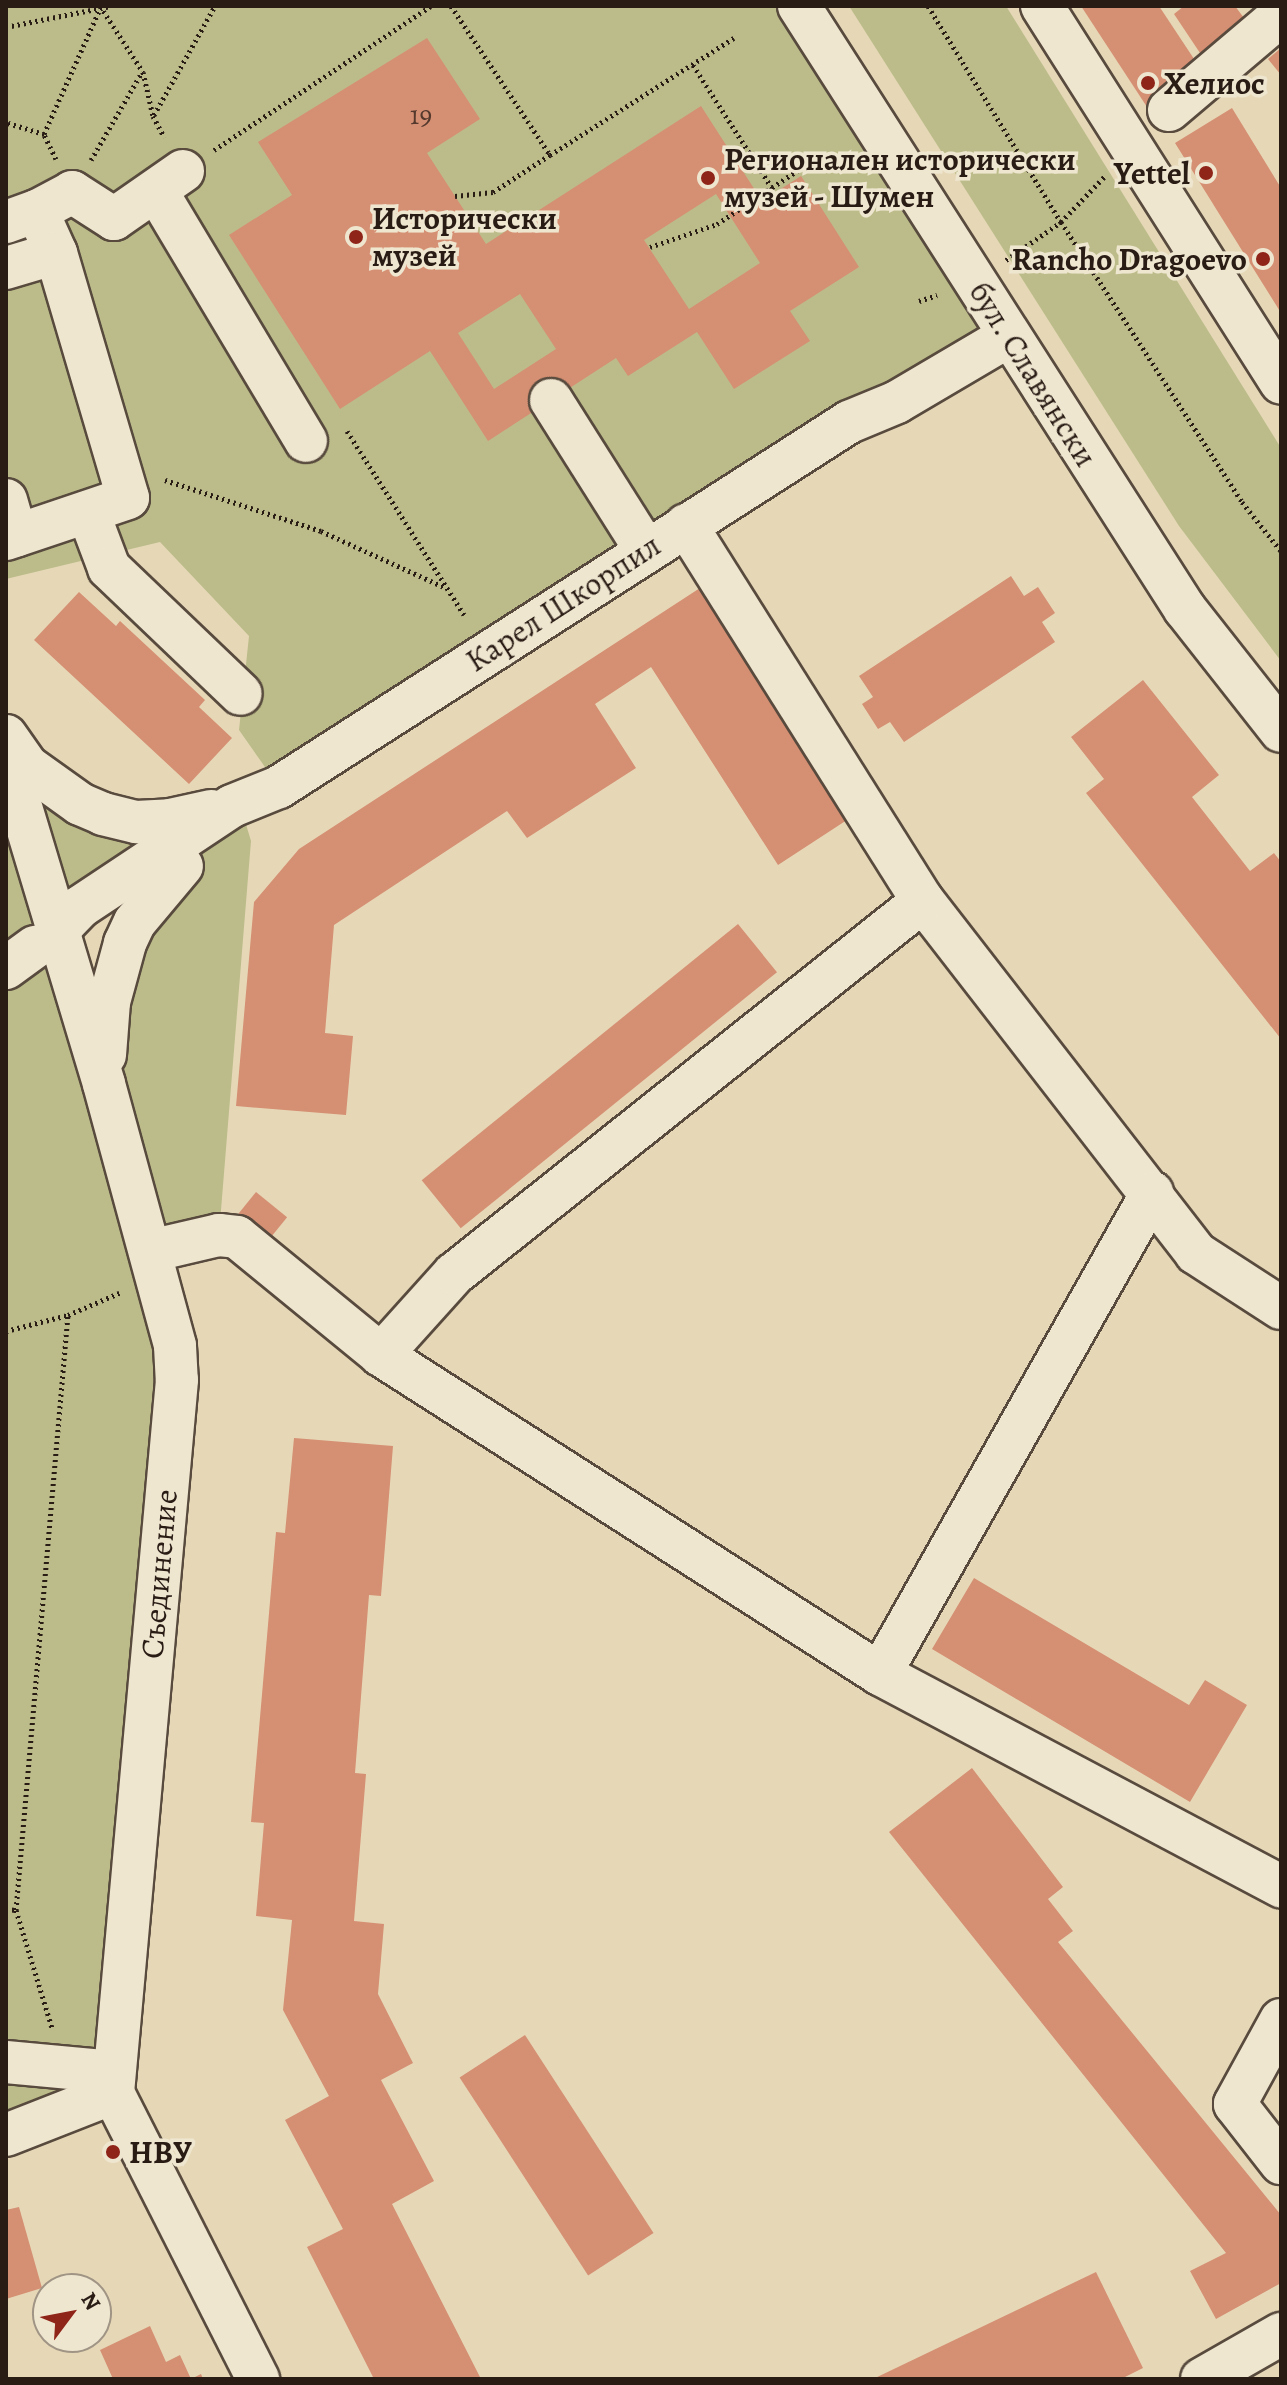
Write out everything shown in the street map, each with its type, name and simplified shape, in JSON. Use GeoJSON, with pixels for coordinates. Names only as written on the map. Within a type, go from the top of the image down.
{"type":"FeatureCollection","features":[{"type":"Feature","properties":{"kind":"street","name":"бул. Славянски"},"geometry":{"type":"LineString","coordinates":[[799,6],[1185,609],[1281,731]]}},
{"type":"Feature","properties":{"kind":"street"},"geometry":{"type":"LineString","coordinates":[[1042,6],[1281,382]]}},
{"type":"Feature","properties":{"kind":"street"},"geometry":{"type":"LineString","coordinates":[[1169,110],[1281,15]]}},
{"type":"Feature","properties":{"kind":"street"},"geometry":{"type":"LineString","coordinates":[[38,208],[114,219],[170,182],[306,441]]}},
{"type":"Feature","properties":{"kind":"street"},"geometry":{"type":"LineString","coordinates":[[9,525],[88,512],[128,498],[56,253],[38,208]]}},
{"type":"Feature","properties":{"kind":"street"},"geometry":{"type":"LineString","coordinates":[[6,268],[56,253]]}},
{"type":"Feature","properties":{"kind":"street","name":"Карел Шкорпил"},"geometry":{"type":"LineString","coordinates":[[33,948],[80,907],[232,806],[279,787],[849,422],[888,387],[1003,326]]}},
{"type":"Feature","properties":{"kind":"street"},"geometry":{"type":"LineString","coordinates":[[551,400],[646,550]]}},
{"type":"Feature","properties":{"kind":"street"},"geometry":{"type":"LineString","coordinates":[[88,512],[109,568],[241,694]]}},
{"type":"Feature","properties":{"kind":"street"},"geometry":{"type":"LineString","coordinates":[[686,525],[923,901],[1196,1253],[1281,1308]]}},
{"type":"Feature","properties":{"kind":"street"},"geometry":{"type":"LineString","coordinates":[[6,736],[38,775],[80,804],[103,814],[136,822],[170,820],[232,806]]}},
{"type":"Feature","properties":{"kind":"street","name":"Съединение"},"geometry":{"type":"LineString","coordinates":[[6,757],[33,948],[104,1084],[175,1346],[177,1380],[113,2082]]}},
{"type":"Feature","properties":{"kind":"street","name":"Карел Шкорпил"},"geometry":{"type":"LineString","coordinates":[[33,948],[92,920],[182,866],[245,821],[279,787]]}},
{"type":"Feature","properties":{"kind":"street"},"geometry":{"type":"LineString","coordinates":[[104,1084],[109,1002],[118,963],[135,922],[182,866]]}},
{"type":"Feature","properties":{"kind":"street"},"geometry":{"type":"LineString","coordinates":[[381,1355],[454,1274],[923,901]]}},
{"type":"Feature","properties":{"kind":"street"},"geometry":{"type":"LineString","coordinates":[[880,1674],[1152,1193]]}},
{"type":"Feature","properties":{"kind":"street"},"geometry":{"type":"LineString","coordinates":[[153,1264],[219,1235],[237,1237],[381,1355],[880,1674],[1281,1886]]}},
{"type":"Feature","properties":{"kind":"street"},"geometry":{"type":"LineString","coordinates":[[1281,2020],[1235,2104],[1281,2163]]}},
{"type":"Feature","properties":{"kind":"street"},"geometry":{"type":"LineString","coordinates":[[6,2062],[64,2068],[113,2082],[258,2379]]}},
{"type":"Feature","properties":{"kind":"street"},"geometry":{"type":"LineString","coordinates":[[6,2135],[113,2082]]}},
{"type":"Feature","properties":{"kind":"street"},"geometry":{"type":"LineString","coordinates":[[1202,2379],[1281,2334]]}},
{"type":"Feature","properties":{"kind":"path"},"geometry":{"type":"LineString","coordinates":[[6,27],[111,6]]}},
{"type":"Feature","properties":{"kind":"path"},"geometry":{"type":"LineString","coordinates":[[100,7],[143,72],[153,116],[215,6]]}},
{"type":"Feature","properties":{"kind":"path"},"geometry":{"type":"LineString","coordinates":[[170,182],[431,6]]}},
{"type":"Feature","properties":{"kind":"path"},"geometry":{"type":"LineString","coordinates":[[451,6],[550,155]]}},
{"type":"Feature","properties":{"kind":"path"},"geometry":{"type":"LineString","coordinates":[[928,6],[1061,222],[1242,502],[1281,551]]}},
{"type":"Feature","properties":{"kind":"path"},"geometry":{"type":"LineString","coordinates":[[38,208],[44,134],[100,7]]}},
{"type":"Feature","properties":{"kind":"path"},"geometry":{"type":"LineString","coordinates":[[455,196],[493,192],[734,38]]}},
{"type":"Feature","properties":{"kind":"path"},"geometry":{"type":"LineString","coordinates":[[693,65],[772,188]]}},
{"type":"Feature","properties":{"kind":"path"},"geometry":{"type":"LineString","coordinates":[[38,208],[143,72]]}},
{"type":"Feature","properties":{"kind":"path"},"geometry":{"type":"LineString","coordinates":[[8,123],[44,134]]}},
{"type":"Feature","properties":{"kind":"path"},"geometry":{"type":"LineString","coordinates":[[919,301],[974,282],[1061,222],[1135,150]]}},
{"type":"Feature","properties":{"kind":"path"},"geometry":{"type":"LineString","coordinates":[[650,247],[717,224],[812,161]]}},
{"type":"Feature","properties":{"kind":"path"},"geometry":{"type":"LineString","coordinates":[[164,479],[321,531],[446,588]]}},
{"type":"Feature","properties":{"kind":"path"},"geometry":{"type":"LineString","coordinates":[[6,1331],[68,1315],[153,1264]]}},
{"type":"Feature","properties":{"kind":"path"},"geometry":{"type":"LineString","coordinates":[[64,2068],[16,1910],[68,1315]]}},
{"type":"Feature","properties":{"kind":"path"},"geometry":{"type":"LineString","coordinates":[[6,1909],[16,1910]]}},
{"type":"Feature","properties":{"kind":"green space"},"geometry":{"type":"Polygon","coordinates":[[[6,6],[799,6],[997,317],[279,787],[239,730],[249,636],[160,542],[6,579],[6,6]]]}},
{"type":"Feature","properties":{"kind":"green space"},"geometry":{"type":"Polygon","coordinates":[[[849,6],[1006,6],[1281,448],[1281,661],[1179,526],[849,6]]]}},
{"type":"Feature","properties":{"kind":"green space"},"geometry":{"type":"Polygon","coordinates":[[[6,736],[27,766],[170,820],[58,930],[106,1036],[182,866],[245,821],[251,841],[219,1235],[150,1252],[175,1346],[114,2072],[62,2068],[71,2110],[6,2135],[6,736]]]}},
{"type":"Feature","properties":{"kind":"building"},"geometry":{"type":"Polygon","coordinates":[[[1081,6],[1159,6],[1202,71],[1147,107],[1081,6]]]}},
{"type":"Feature","properties":{"kind":"building"},"geometry":{"type":"Polygon","coordinates":[[[1184,6],[1235,6],[1247,22],[1204,59],[1174,14],[1184,6]]]}},
{"type":"Feature","properties":{"kind":"building","name":"Исторически музей"},"geometry":{"type":"Polygon","coordinates":[[[427,38],[480,119],[427,153],[486,244],[701,106],[762,201],[801,176],[859,267],[790,311],[810,341],[734,389],[697,332],[628,376],[616,358],[488,441],[430,351],[340,409],[229,235],[292,195],[258,142],[427,38]],[[716,194],[644,240],[689,309],[760,263],[716,194]],[[520,294],[458,333],[494,389],[556,349],[520,294]]]}},
{"type":"Feature","properties":{"kind":"building"},"geometry":{"type":"Polygon","coordinates":[[[1281,48],[1281,75],[1268,59],[1281,48]]]}},
{"type":"Feature","properties":{"kind":"building"},"geometry":{"type":"Polygon","coordinates":[[[1232,108],[1281,188],[1281,313],[1175,143],[1232,108]]]}},
{"type":"Feature","properties":{"kind":"building"},"geometry":{"type":"Polygon","coordinates":[[[1011,576],[1024,596],[1038,587],[1055,613],[1042,622],[1055,642],[904,742],[890,722],[878,729],[862,704],[873,697],[859,676],[1011,576]]]}},
{"type":"Feature","properties":{"kind":"building"},"geometry":{"type":"Polygon","coordinates":[[[700,588],[850,818],[778,865],[651,667],[595,704],[636,768],[527,838],[507,811],[334,925],[325,1033],[353,1036],[346,1115],[236,1106],[254,902],[299,849],[700,588]]]}},
{"type":"Feature","properties":{"kind":"building"},"geometry":{"type":"Polygon","coordinates":[[[79,592],[116,626],[120,621],[205,700],[199,707],[232,738],[189,784],[34,640],[79,592]]]}},
{"type":"Feature","properties":{"kind":"building"},"geometry":{"type":"Polygon","coordinates":[[[1143,680],[1219,775],[1192,797],[1250,871],[1274,853],[1281,862],[1281,1039],[1086,793],[1104,779],[1071,737],[1143,680]]]}},
{"type":"Feature","properties":{"kind":"building"},"geometry":{"type":"Polygon","coordinates":[[[738,924],[777,972],[461,1228],[422,1180],[738,924]]]}},
{"type":"Feature","properties":{"kind":"building"},"geometry":{"type":"Polygon","coordinates":[[[256,1192],[287,1217],[269,1239],[238,1214],[256,1192]]]}},
{"type":"Feature","properties":{"kind":"building"},"geometry":{"type":"Polygon","coordinates":[[[294,1438],[393,1446],[381,1596],[369,1595],[355,1773],[366,1774],[354,1921],[384,1924],[378,1994],[413,2063],[381,2080],[434,2181],[392,2204],[481,2379],[374,2379],[307,2247],[343,2229],[285,2120],[329,2096],[283,2010],[292,1920],[256,1916],[264,1823],[251,1822],[276,1532],[285,1533],[294,1438]]]}},
{"type":"Feature","properties":{"kind":"building"},"geometry":{"type":"Polygon","coordinates":[[[974,1578],[1189,1705],[1205,1680],[1247,1705],[1190,1802],[932,1649],[974,1578]]]}},
{"type":"Feature","properties":{"kind":"building"},"geometry":{"type":"Polygon","coordinates":[[[972,1768],[1063,1887],[1048,1899],[1073,1931],[1058,1942],[1281,2215],[1281,2283],[1216,2319],[1190,2271],[1226,2253],[889,1832],[972,1768]]]}},
{"type":"Feature","properties":{"kind":"building"},"geometry":{"type":"Polygon","coordinates":[[[525,2035],[654,2233],[588,2275],[460,2077],[525,2035]]]}},
{"type":"Feature","properties":{"kind":"building"},"geometry":{"type":"Polygon","coordinates":[[[19,2207],[38,2273],[32,2273],[32,2291],[6,2299],[6,2210],[19,2207]]]}},
{"type":"Feature","properties":{"kind":"building"},"geometry":{"type":"Polygon","coordinates":[[[1096,2272],[1143,2368],[1121,2379],[873,2379],[1096,2272]]]}},
{"type":"Feature","properties":{"kind":"building"},"geometry":{"type":"Polygon","coordinates":[[[150,2326],[166,2362],[180,2355],[191,2379],[113,2379],[101,2353],[112,2353],[112,2344],[150,2326]]]}},
{"type":"Feature","properties":{"kind":"place","name":"Хелиос"},"geometry":{"type":"Point","coordinates":[1148,83]}},
{"type":"Feature","properties":{"kind":"place","name":"Yettel"},"geometry":{"type":"Point","coordinates":[1206,173]}},
{"type":"Feature","properties":{"kind":"place","name":"Регионален исторически музей - Шумен"},"geometry":{"type":"Point","coordinates":[708,178]}},
{"type":"Feature","properties":{"kind":"place","name":"Исторически музей"},"geometry":{"type":"Point","coordinates":[356,237]}},
{"type":"Feature","properties":{"kind":"place","name":"Rancho Dragoevo"},"geometry":{"type":"Point","coordinates":[1263,259]}},
{"type":"Feature","properties":{"kind":"place","name":"НВУ"},"geometry":{"type":"Point","coordinates":[113,2152]}}]}
